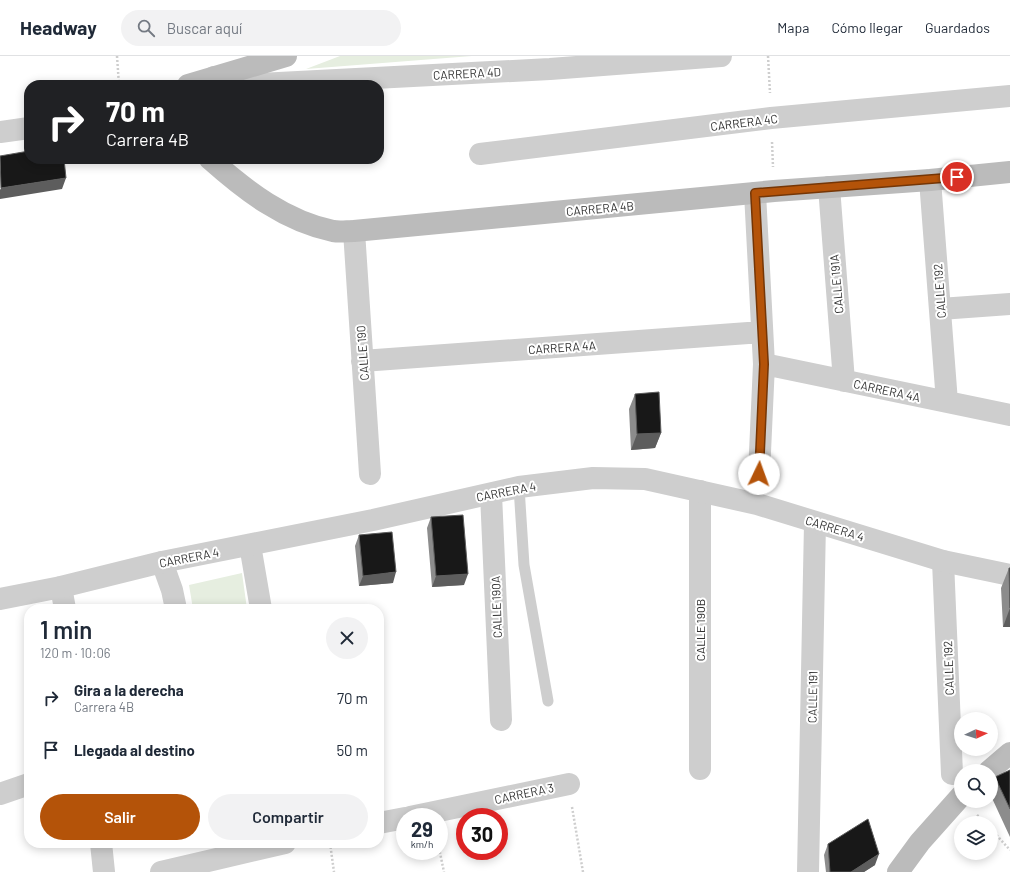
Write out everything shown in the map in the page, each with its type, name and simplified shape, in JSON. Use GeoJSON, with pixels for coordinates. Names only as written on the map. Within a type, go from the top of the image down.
{"type":"FeatureCollection","features":[{"type":"Feature","properties":{"kind":"main road"},"geometry":{"type":"LineString","coordinates":[[204,80],[286,56]]}},
{"type":"Feature","properties":{"kind":"main road","name":"CARRERA 4B"},"geometry":{"type":"LineString","coordinates":[[216,164],[229,176],[273,208],[305,224],[334,231],[354,231],[755,193],[930,180],[1010,172]]}},
{"type":"Feature","properties":{"kind":"main road"},"geometry":{"type":"LineString","coordinates":[[997,764],[1010,753]]}},
{"type":"Feature","properties":{"kind":"main road"},"geometry":{"type":"LineString","coordinates":[[898,872],[920,842],[954,804]]}},
{"type":"Feature","properties":{"kind":"street","name":"CARRERA 4D"},"geometry":{"type":"LineString","coordinates":[[336,80],[550,69],[721,56]]}},
{"type":"Feature","properties":{"kind":"street","name":"CARRERA 4D"},"geometry":{"type":"LineString","coordinates":[[214,77],[223,80]]}},
{"type":"Feature","properties":{"kind":"street","name":"CARRERA 4C"},"geometry":{"type":"LineString","coordinates":[[480,154],[772,118],[1010,96]]}},
{"type":"Feature","properties":{"kind":"street"},"geometry":{"type":"LineString","coordinates":[[0,132],[24,129]]}},
{"type":"Feature","properties":{"kind":"street","name":"CALLE 192"},"geometry":{"type":"LineString","coordinates":[[930,180],[947,402]]}},
{"type":"Feature","properties":{"kind":"street","name":"CALLE 191A"},"geometry":{"type":"LineString","coordinates":[[829,187],[844,381]]}},
{"type":"Feature","properties":{"kind":"street"},"geometry":{"type":"LineString","coordinates":[[755,193],[764,364],[759,474]]}},
{"type":"Feature","properties":{"kind":"street","name":"CALLE 190"},"geometry":{"type":"LineString","coordinates":[[354,231],[370,474]]}},
{"type":"Feature","properties":{"kind":"street"},"geometry":{"type":"LineString","coordinates":[[940,309],[1010,304]]}},
{"type":"Feature","properties":{"kind":"street","name":"CARRERA 4A"},"geometry":{"type":"LineString","coordinates":[[362,361],[762,332]]}},
{"type":"Feature","properties":{"kind":"street","name":"CARRERA 4A"},"geometry":{"type":"LineString","coordinates":[[764,364],[1010,415]]}},
{"type":"Feature","properties":{"kind":"street","name":"CARRERA 4"},"geometry":{"type":"LineString","coordinates":[[0,600],[61,587],[162,562],[373,520],[519,487],[593,478],[645,479],[757,504],[943,561],[1010,575]]}},
{"type":"Feature","properties":{"kind":"street","name":"CALLE 190B"},"geometry":{"type":"LineString","coordinates":[[700,491],[700,768]]}},
{"type":"Feature","properties":{"kind":"street","name":"CALLE 190A"},"geometry":{"type":"LineString","coordinates":[[491,494],[501,720]]}},
{"type":"Feature","properties":{"kind":"street","name":"CALLE 191"},"geometry":{"type":"LineString","coordinates":[[808,872],[815,522]]}},
{"type":"Feature","properties":{"kind":"street"},"geometry":{"type":"LineString","coordinates":[[250,545],[260,604]]}},
{"type":"Feature","properties":{"kind":"street","name":"CALLE 192"},"geometry":{"type":"LineString","coordinates":[[943,561],[952,774]]}},
{"type":"Feature","properties":{"kind":"street"},"geometry":{"type":"LineString","coordinates":[[162,562],[172,590],[175,604]]}},
{"type":"Feature","properties":{"kind":"street"},"geometry":{"type":"LineString","coordinates":[[61,587],[64,604]]}},
{"type":"Feature","properties":{"kind":"street","name":"CARRERA 3"},"geometry":{"type":"LineString","coordinates":[[448,809],[569,784]]}},
{"type":"Feature","properties":{"kind":"street"},"geometry":{"type":"LineString","coordinates":[[0,794],[24,786]]}},
{"type":"Feature","properties":{"kind":"street"},"geometry":{"type":"LineString","coordinates":[[384,822],[396,820]]}},
{"type":"Feature","properties":{"kind":"street"},"geometry":{"type":"LineString","coordinates":[[102,848],[104,872]]}},
{"type":"Feature","properties":{"kind":"street"},"geometry":{"type":"LineString","coordinates":[[162,872],[213,851],[240,848]]}},
{"type":"Feature","properties":{"kind":"lane"},"geometry":{"type":"LineString","coordinates":[[519,487],[524,565],[548,701]]}},
{"type":"Feature","properties":{"kind":"path"},"geometry":{"type":"LineString","coordinates":[[117,56],[119,80]]}},
{"type":"Feature","properties":{"kind":"path"},"geometry":{"type":"LineString","coordinates":[[569,784],[583,872]]}},
{"type":"Feature","properties":{"kind":"path"},"geometry":{"type":"LineString","coordinates":[[998,837],[1010,850]]}},
{"type":"Feature","properties":{"kind":"path"},"geometry":{"type":"LineString","coordinates":[[331,848],[334,872]]}},
{"type":"Feature","properties":{"kind":"path"},"geometry":{"type":"LineString","coordinates":[[442,860],[444,872]]}},
{"type":"Feature","properties":{"kind":"shaded area"},"geometry":{"type":"Polygon","coordinates":[[[340,56],[472,56],[306,69],[340,56]]]}},
{"type":"Feature","properties":{"kind":"shaded area"},"geometry":{"type":"Polygon","coordinates":[[[242,573],[246,604],[192,604],[189,585],[242,573]]]}},
{"type":"Feature","properties":{"kind":"building"},"geometry":{"type":"Polygon","coordinates":[[[24,152],[24,164],[65,164],[66,178],[1,188],[0,156],[24,152]]]}},
{"type":"Feature","properties":{"kind":"building"},"geometry":{"type":"Polygon","coordinates":[[[659,392],[661,433],[637,434],[635,394],[659,392]]]}},
{"type":"Feature","properties":{"kind":"building"},"geometry":{"type":"Polygon","coordinates":[[[463,515],[468,574],[436,576],[431,517],[463,515]]]}},
{"type":"Feature","properties":{"kind":"building"},"geometry":{"type":"Polygon","coordinates":[[[392,532],[396,572],[363,576],[359,535],[392,532]]]}},
{"type":"Feature","properties":{"kind":"building"},"geometry":{"type":"Polygon","coordinates":[[[1009,568],[1010,568],[1010,608],[1009,568]]]}},
{"type":"Feature","properties":{"kind":"building"},"geometry":{"type":"Polygon","coordinates":[[[1010,770],[1010,809],[998,783],[998,776],[1010,770]]]}},
{"type":"Feature","properties":{"kind":"building"},"geometry":{"type":"Polygon","coordinates":[[[868,819],[879,854],[851,872],[830,872],[828,844],[868,819]]]}},
{"type":"Feature","properties":{"kind":"route"},"geometry":{"type":"LineString","coordinates":[[759,474],[764,364],[755,193],[957,177]]}}]}
